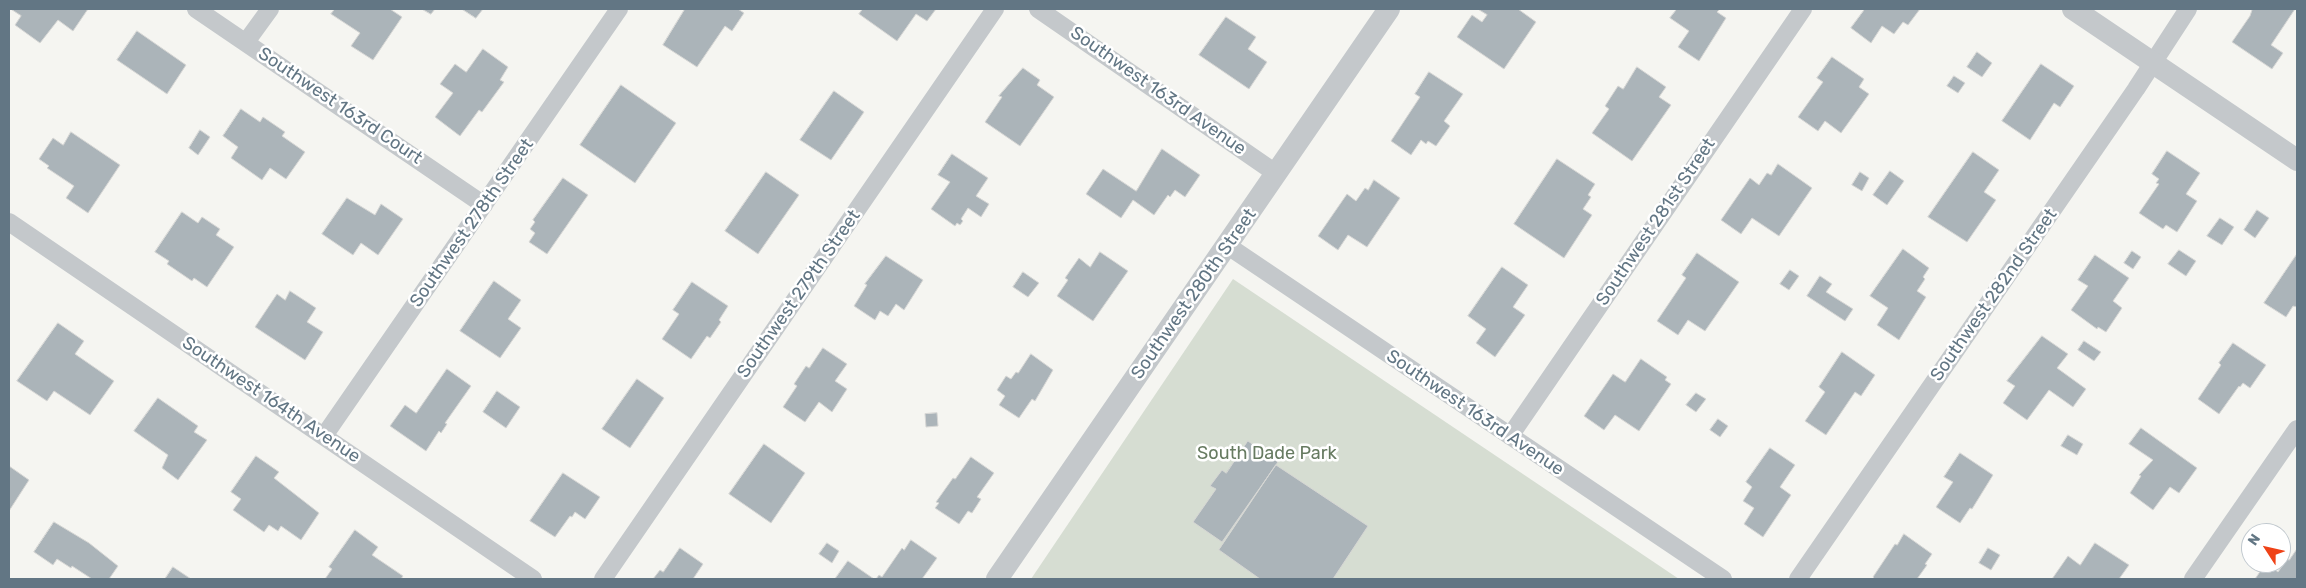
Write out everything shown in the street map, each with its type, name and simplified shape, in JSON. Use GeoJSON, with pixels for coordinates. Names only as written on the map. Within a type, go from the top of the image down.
{"type":"FeatureCollection","features":[{"type":"Feature","properties":{"kind":"street","name":"Southwest 163rd Court"},"geometry":{"type":"LineString","coordinates":[[196,9],[484,205]]}},
{"type":"Feature","properties":{"kind":"street"},"geometry":{"type":"LineString","coordinates":[[246,42],[270,9]]}},
{"type":"Feature","properties":{"kind":"street","name":"Southwest 278th Street"},"geometry":{"type":"LineString","coordinates":[[324,436],[619,9]]}},
{"type":"Feature","properties":{"kind":"street","name":"Southwest 279th Street"},"geometry":{"type":"LineString","coordinates":[[602,579],[995,9]]}},
{"type":"Feature","properties":{"kind":"street","name":"Southwest 163rd Avenue"},"geometry":{"type":"LineString","coordinates":[[1038,9],[1277,174]]}},
{"type":"Feature","properties":{"kind":"street","name":"Southwest 280th Street"},"geometry":{"type":"LineString","coordinates":[[998,579],[1389,9]]}},
{"type":"Feature","properties":{"kind":"street","name":"Southwest 281st Street"},"geometry":{"type":"LineString","coordinates":[[1510,436],[1803,9]]}},
{"type":"Feature","properties":{"kind":"street"},"geometry":{"type":"LineString","coordinates":[[2073,9],[2297,160]]}},
{"type":"Feature","properties":{"kind":"street","name":"Southwest 282nd Street"},"geometry":{"type":"LineString","coordinates":[[1798,579],[2154,63],[2188,9]]}},
{"type":"Feature","properties":{"kind":"street","name":"Southwest 164th Avenue"},"geometry":{"type":"LineString","coordinates":[[9,222],[533,579]]}},
{"type":"Feature","properties":{"kind":"street","name":"Southwest 163rd Avenue"},"geometry":{"type":"LineString","coordinates":[[1228,246],[1723,579]]}},
{"type":"Feature","properties":{"kind":"street"},"geometry":{"type":"LineString","coordinates":[[2193,579],[2297,429]]}},
{"type":"Feature","properties":{"kind":"green space","name":"South Dade Park"},"geometry":{"type":"Polygon","coordinates":[[[1233,279],[1679,579],[1031,579],[1233,279]]]}},
{"type":"Feature","properties":{"kind":"building"},"geometry":{"type":"Polygon","coordinates":[[[11,9],[88,9],[73,31],[58,20],[40,43],[15,25],[21,16],[11,9]]]}},
{"type":"Feature","properties":{"kind":"building"},"geometry":{"type":"Polygon","coordinates":[[[335,9],[390,9],[402,17],[373,60],[351,46],[360,33],[331,14],[335,9]]]}},
{"type":"Feature","properties":{"kind":"building"},"geometry":{"type":"Polygon","coordinates":[[[422,9],[435,9],[431,14],[422,9]]]}},
{"type":"Feature","properties":{"kind":"building"},"geometry":{"type":"Polygon","coordinates":[[[462,9],[483,9],[476,18],[462,9]]]}},
{"type":"Feature","properties":{"kind":"building"},"geometry":{"type":"Polygon","coordinates":[[[685,9],[738,9],[744,13],[732,31],[725,26],[697,67],[663,45],[685,9]]]}},
{"type":"Feature","properties":{"kind":"building"},"geometry":{"type":"Polygon","coordinates":[[[863,9],[936,9],[927,21],[916,14],[897,41],[859,14],[863,9]]]}},
{"type":"Feature","properties":{"kind":"building"},"geometry":{"type":"Polygon","coordinates":[[[1478,9],[1518,9],[1536,22],[1504,69],[1457,37],[1472,15],[1482,22],[1487,15],[1478,9]]]}},
{"type":"Feature","properties":{"kind":"building"},"geometry":{"type":"Polygon","coordinates":[[[1677,9],[1720,9],[1717,12],[1726,18],[1699,61],[1678,47],[1689,31],[1670,18],[1677,9]]]}},
{"type":"Feature","properties":{"kind":"building"},"geometry":{"type":"Polygon","coordinates":[[[1865,9],[1920,9],[1908,25],[1903,22],[1894,34],[1882,26],[1871,43],[1851,28],[1865,9]]]}},
{"type":"Feature","properties":{"kind":"building"},"geometry":{"type":"Polygon","coordinates":[[[2249,9],[2295,9],[2271,45],[2283,53],[2272,69],[2232,42],[2250,16],[2252,10],[2249,9]]]}},
{"type":"Feature","properties":{"kind":"building"},"geometry":{"type":"Polygon","coordinates":[[[1226,17],[1256,37],[1248,49],[1267,62],[1249,89],[1199,55],[1226,17]]]}},
{"type":"Feature","properties":{"kind":"building"},"geometry":{"type":"Polygon","coordinates":[[[137,31],[186,65],[167,94],[117,60],[137,31]]]}},
{"type":"Feature","properties":{"kind":"building"},"geometry":{"type":"Polygon","coordinates":[[[483,49],[508,67],[500,80],[504,82],[482,112],[479,110],[460,136],[435,117],[453,93],[440,84],[455,64],[466,72],[483,49]]]}},
{"type":"Feature","properties":{"kind":"building"},"geometry":{"type":"Polygon","coordinates":[[[1977,52],[1992,63],[1982,77],[1967,67],[1977,52]]]}},
{"type":"Feature","properties":{"kind":"building"},"geometry":{"type":"Polygon","coordinates":[[[1832,57],[1864,79],[1859,87],[1869,94],[1841,133],[1825,121],[1818,131],[1798,117],[1823,82],[1817,78],[1832,57]]]}},
{"type":"Feature","properties":{"kind":"building"},"geometry":{"type":"Polygon","coordinates":[[[2041,64],[2074,86],[2060,107],[2054,103],[2030,140],[2002,121],[2041,64]]]}},
{"type":"Feature","properties":{"kind":"building"},"geometry":{"type":"Polygon","coordinates":[[[1637,67],[1666,87],[1659,97],[1671,105],[1632,161],[1592,133],[1609,109],[1605,106],[1618,86],[1623,89],[1637,67]]]}},
{"type":"Feature","properties":{"kind":"building"},"geometry":{"type":"Polygon","coordinates":[[[1023,68],[1040,80],[1037,85],[1054,97],[1020,146],[985,122],[1002,97],[999,96],[1023,68]]]}},
{"type":"Feature","properties":{"kind":"building"},"geometry":{"type":"Polygon","coordinates":[[[1429,72],[1463,94],[1444,121],[1450,126],[1436,146],[1428,141],[1426,144],[1421,140],[1411,155],[1391,141],[1420,97],[1415,94],[1429,72]]]}},
{"type":"Feature","properties":{"kind":"building"},"geometry":{"type":"Polygon","coordinates":[[[1954,76],[1965,83],[1958,93],[1947,86],[1954,76]]]}},
{"type":"Feature","properties":{"kind":"building"},"geometry":{"type":"Polygon","coordinates":[[[621,85],[676,123],[635,183],[580,145],[621,85]]]}},
{"type":"Feature","properties":{"kind":"building"},"geometry":{"type":"Polygon","coordinates":[[[834,91],[864,112],[831,160],[800,140],[834,91]]]}},
{"type":"Feature","properties":{"kind":"building"},"geometry":{"type":"Polygon","coordinates":[[[241,109],[260,122],[263,117],[285,132],[282,136],[305,152],[286,179],[270,168],[262,180],[231,158],[238,147],[223,136],[241,109]]]}},
{"type":"Feature","properties":{"kind":"building"},"geometry":{"type":"Polygon","coordinates":[[[200,130],[210,137],[198,155],[189,148],[200,130]]]}},
{"type":"Feature","properties":{"kind":"building"},"geometry":{"type":"Polygon","coordinates":[[[71,132],[120,165],[88,213],[66,198],[74,186],[47,168],[49,166],[39,159],[53,138],[63,145],[71,132]]]}},
{"type":"Feature","properties":{"kind":"building"},"geometry":{"type":"Polygon","coordinates":[[[1162,149],[1200,175],[1185,197],[1175,190],[1170,197],[1168,195],[1154,215],[1133,200],[1121,218],[1086,194],[1103,169],[1136,191],[1162,149]]]}},
{"type":"Feature","properties":{"kind":"building"},"geometry":{"type":"Polygon","coordinates":[[[2167,151],[2200,173],[2186,194],[2197,201],[2177,232],[2166,225],[2163,229],[2139,213],[2159,184],[2156,183],[2159,179],[2152,174],[2167,151]]]}},
{"type":"Feature","properties":{"kind":"building"},"geometry":{"type":"Polygon","coordinates":[[[1973,152],[1999,170],[1984,192],[1996,200],[1967,242],[1928,217],[1973,152]]]}},
{"type":"Feature","properties":{"kind":"building"},"geometry":{"type":"Polygon","coordinates":[[[952,154],[988,178],[976,196],[989,204],[981,217],[968,208],[961,219],[963,221],[960,225],[957,223],[955,226],[931,209],[950,182],[938,175],[952,154]]]}},
{"type":"Feature","properties":{"kind":"building"},"geometry":{"type":"Polygon","coordinates":[[[1557,159],[1595,184],[1588,195],[1591,197],[1583,209],[1592,215],[1564,258],[1514,224],[1557,159]]]}},
{"type":"Feature","properties":{"kind":"building"},"geometry":{"type":"Polygon","coordinates":[[[1778,164],[1812,188],[1779,236],[1752,218],[1741,234],[1721,220],[1750,178],[1759,185],[1767,173],[1771,175],[1778,164]]]}},
{"type":"Feature","properties":{"kind":"building"},"geometry":{"type":"Polygon","coordinates":[[[1890,171],[1904,181],[1887,205],[1873,195],[1890,171]]]}},
{"type":"Feature","properties":{"kind":"building"},"geometry":{"type":"Polygon","coordinates":[[[766,172],[799,195],[758,254],[725,231],[766,172]]]}},
{"type":"Feature","properties":{"kind":"building"},"geometry":{"type":"Polygon","coordinates":[[[1860,172],[1869,178],[1862,191],[1852,185],[1860,172]]]}},
{"type":"Feature","properties":{"kind":"building"},"geometry":{"type":"Polygon","coordinates":[[[563,178],[588,195],[547,254],[529,242],[535,233],[530,229],[535,222],[533,220],[563,178]]]}},
{"type":"Feature","properties":{"kind":"building"},"geometry":{"type":"Polygon","coordinates":[[[1374,180],[1400,198],[1367,247],[1348,235],[1338,250],[1318,236],[1347,194],[1356,201],[1365,188],[1368,190],[1374,180]]]}},
{"type":"Feature","properties":{"kind":"building"},"geometry":{"type":"Polygon","coordinates":[[[347,198],[375,215],[381,204],[403,219],[378,255],[361,243],[353,255],[322,234],[347,198]]]}},
{"type":"Feature","properties":{"kind":"building"},"geometry":{"type":"Polygon","coordinates":[[[2257,210],[2269,218],[2255,238],[2244,230],[2257,210]]]}},
{"type":"Feature","properties":{"kind":"building"},"geometry":{"type":"Polygon","coordinates":[[[182,212],[198,223],[202,217],[220,229],[216,235],[234,247],[207,287],[194,278],[192,281],[167,264],[169,261],[155,252],[182,212]]]}},
{"type":"Feature","properties":{"kind":"building"},"geometry":{"type":"Polygon","coordinates":[[[2220,218],[2234,227],[2222,245],[2207,236],[2220,218]]]}},
{"type":"Feature","properties":{"kind":"building"},"geometry":{"type":"Polygon","coordinates":[[[1903,249],[1929,268],[1923,277],[1925,279],[1917,291],[1926,297],[1899,340],[1877,325],[1888,308],[1870,296],[1903,249]]]}},
{"type":"Feature","properties":{"kind":"building"},"geometry":{"type":"Polygon","coordinates":[[[2179,250],[2196,261],[2186,276],[2168,264],[2179,250]]]}},
{"type":"Feature","properties":{"kind":"building"},"geometry":{"type":"Polygon","coordinates":[[[2132,251],[2141,257],[2133,269],[2124,263],[2132,251]]]}},
{"type":"Feature","properties":{"kind":"building"},"geometry":{"type":"Polygon","coordinates":[[[1100,252],[1128,271],[1093,321],[1057,296],[1068,280],[1065,278],[1079,258],[1090,267],[1100,252]]]}},
{"type":"Feature","properties":{"kind":"building"},"geometry":{"type":"Polygon","coordinates":[[[1697,253],[1739,282],[1705,331],[1688,320],[1678,335],[1657,321],[1686,278],[1682,275],[1697,253]]]}},
{"type":"Feature","properties":{"kind":"building"},"geometry":{"type":"Polygon","coordinates":[[[2297,254],[2297,307],[2293,306],[2286,317],[2264,303],[2297,254]]]}},
{"type":"Feature","properties":{"kind":"building"},"geometry":{"type":"Polygon","coordinates":[[[2095,255],[2129,278],[2113,301],[2122,308],[2106,332],[2098,327],[2097,329],[2071,310],[2088,286],[2078,280],[2095,255]]]}},
{"type":"Feature","properties":{"kind":"building"},"geometry":{"type":"Polygon","coordinates":[[[886,256],[923,280],[904,310],[896,304],[888,316],[880,311],[875,320],[854,306],[867,285],[865,284],[886,256]]]}},
{"type":"Feature","properties":{"kind":"building"},"geometry":{"type":"Polygon","coordinates":[[[1502,267],[1528,285],[1513,307],[1525,315],[1495,357],[1476,343],[1486,329],[1468,316],[1502,267]]]}},
{"type":"Feature","properties":{"kind":"building"},"geometry":{"type":"Polygon","coordinates":[[[1790,270],[1799,276],[1789,290],[1780,284],[1790,270]]]}},
{"type":"Feature","properties":{"kind":"building"},"geometry":{"type":"Polygon","coordinates":[[[1023,272],[1039,283],[1028,297],[1013,287],[1023,272]]]}},
{"type":"Feature","properties":{"kind":"building"},"geometry":{"type":"Polygon","coordinates":[[[1820,276],[1832,284],[1826,292],[1853,309],[1845,321],[1807,296],[1820,276]]]}},
{"type":"Feature","properties":{"kind":"building"},"geometry":{"type":"Polygon","coordinates":[[[494,281],[521,300],[508,319],[521,328],[500,358],[460,331],[494,281]]]}},
{"type":"Feature","properties":{"kind":"building"},"geometry":{"type":"Polygon","coordinates":[[[692,282],[728,306],[719,320],[721,322],[710,338],[707,336],[691,359],[662,339],[679,314],[673,310],[692,282]]]}},
{"type":"Feature","properties":{"kind":"building"},"geometry":{"type":"Polygon","coordinates":[[[290,291],[316,308],[307,322],[323,332],[305,360],[255,327],[277,294],[285,300],[290,291]]]}},
{"type":"Feature","properties":{"kind":"building"},"geometry":{"type":"Polygon","coordinates":[[[58,323],[84,341],[75,354],[114,381],[90,415],[54,391],[47,401],[17,381],[58,323]]]}},
{"type":"Feature","properties":{"kind":"building"},"geometry":{"type":"Polygon","coordinates":[[[2042,336],[2068,354],[2057,368],[2086,389],[2073,407],[2049,390],[2027,420],[2003,403],[2015,386],[2007,381],[2042,336]]]}},
{"type":"Feature","properties":{"kind":"building"},"geometry":{"type":"Polygon","coordinates":[[[2084,341],[2101,352],[2094,361],[2078,350],[2084,341]]]}},
{"type":"Feature","properties":{"kind":"building"},"geometry":{"type":"Polygon","coordinates":[[[2233,343],[2266,365],[2250,388],[2243,383],[2239,386],[2219,414],[2198,399],[2233,343]]]}},
{"type":"Feature","properties":{"kind":"building"},"geometry":{"type":"Polygon","coordinates":[[[823,348],[847,364],[835,381],[847,389],[832,412],[819,402],[805,422],[783,407],[797,386],[794,384],[806,366],[809,368],[823,348]]]}},
{"type":"Feature","properties":{"kind":"building"},"geometry":{"type":"Polygon","coordinates":[[[1842,352],[1875,375],[1861,396],[1855,392],[1826,435],[1805,421],[1825,392],[1819,387],[1842,352]]]}},
{"type":"Feature","properties":{"kind":"building"},"geometry":{"type":"Polygon","coordinates":[[[1031,354],[1053,370],[1035,401],[1032,399],[1019,418],[999,405],[1005,396],[997,390],[1006,376],[1011,379],[1016,372],[1018,373],[1031,354]]]}},
{"type":"Feature","properties":{"kind":"building"},"geometry":{"type":"Polygon","coordinates":[[[1641,359],[1667,377],[1665,380],[1671,384],[1639,431],[1615,415],[1604,430],[1584,416],[1613,374],[1625,382],[1641,359]]]}},
{"type":"Feature","properties":{"kind":"building"},"geometry":{"type":"Polygon","coordinates":[[[447,369],[471,386],[445,423],[447,424],[441,433],[439,431],[426,451],[390,426],[405,405],[416,413],[447,369]]]}},
{"type":"Feature","properties":{"kind":"building"},"geometry":{"type":"Polygon","coordinates":[[[637,379],[664,398],[630,448],[602,429],[637,379]]]}},
{"type":"Feature","properties":{"kind":"building"},"geometry":{"type":"Polygon","coordinates":[[[497,391],[520,407],[506,428],[483,412],[497,391]]]}},
{"type":"Feature","properties":{"kind":"building"},"geometry":{"type":"Polygon","coordinates":[[[1696,393],[1706,399],[1696,412],[1686,405],[1696,393]]]}},
{"type":"Feature","properties":{"kind":"building"},"geometry":{"type":"Polygon","coordinates":[[[158,398],[198,426],[194,432],[207,440],[178,480],[162,468],[168,455],[134,431],[158,398]]]}},
{"type":"Feature","properties":{"kind":"building"},"geometry":{"type":"Polygon","coordinates":[[[937,413],[938,426],[926,427],[925,414],[937,413]]]}},
{"type":"Feature","properties":{"kind":"building"},"geometry":{"type":"Polygon","coordinates":[[[1718,419],[1728,426],[1720,437],[1710,430],[1718,419]]]}},
{"type":"Feature","properties":{"kind":"building"},"geometry":{"type":"Polygon","coordinates":[[[2141,428],[2197,468],[2179,493],[2170,487],[2153,510],[2130,493],[2141,476],[2139,475],[2153,460],[2129,444],[2141,428]]]}},
{"type":"Feature","properties":{"kind":"building"},"geometry":{"type":"Polygon","coordinates":[[[2068,435],[2083,444],[2077,455],[2061,446],[2068,435]]]}},
{"type":"Feature","properties":{"kind":"building"},"geometry":{"type":"Polygon","coordinates":[[[1248,441],[1278,462],[1222,542],[1193,522],[1216,489],[1210,486],[1222,470],[1226,473],[1248,441]]]}},
{"type":"Feature","properties":{"kind":"building"},"geometry":{"type":"Polygon","coordinates":[[[764,444],[805,473],[771,523],[729,494],[764,444]]]}},
{"type":"Feature","properties":{"kind":"building"},"geometry":{"type":"Polygon","coordinates":[[[1770,448],[1795,465],[1780,487],[1791,495],[1763,537],[1744,524],[1754,508],[1743,501],[1752,487],[1746,482],[1770,448]]]}},
{"type":"Feature","properties":{"kind":"building"},"geometry":{"type":"Polygon","coordinates":[[[1960,453],[1993,475],[1972,509],[1970,508],[1960,523],[1936,507],[1953,482],[1944,477],[1960,453]]]}},
{"type":"Feature","properties":{"kind":"building"},"geometry":{"type":"Polygon","coordinates":[[[256,456],[279,472],[274,478],[319,513],[301,540],[281,526],[278,531],[269,525],[264,532],[233,510],[241,499],[231,492],[256,456]]]}},
{"type":"Feature","properties":{"kind":"building"},"geometry":{"type":"Polygon","coordinates":[[[971,457],[994,473],[977,497],[981,499],[972,513],[968,511],[959,524],[935,508],[939,503],[936,502],[971,457]]]}},
{"type":"Feature","properties":{"kind":"building"},"geometry":{"type":"Polygon","coordinates":[[[1276,465],[1368,526],[1333,579],[1260,579],[1219,550],[1276,465]]]}},
{"type":"Feature","properties":{"kind":"building"},"geometry":{"type":"Polygon","coordinates":[[[9,466],[29,480],[9,511],[9,466]]]}},
{"type":"Feature","properties":{"kind":"building"},"geometry":{"type":"Polygon","coordinates":[[[563,473],[600,497],[585,519],[575,512],[555,537],[530,521],[563,473]]]}},
{"type":"Feature","properties":{"kind":"building"},"geometry":{"type":"Polygon","coordinates":[[[54,522],[89,543],[118,566],[109,579],[92,579],[57,559],[53,565],[34,552],[54,522]]]}},
{"type":"Feature","properties":{"kind":"building"},"geometry":{"type":"Polygon","coordinates":[[[355,530],[378,547],[372,555],[403,576],[401,579],[325,579],[332,569],[329,567],[355,530]]]}},
{"type":"Feature","properties":{"kind":"building"},"geometry":{"type":"Polygon","coordinates":[[[1904,534],[1932,554],[1925,564],[1927,565],[1917,579],[1875,579],[1873,577],[1904,534]]]}},
{"type":"Feature","properties":{"kind":"building"},"geometry":{"type":"Polygon","coordinates":[[[911,540],[937,558],[922,579],[876,579],[879,575],[882,577],[902,548],[904,550],[911,540]]]}},
{"type":"Feature","properties":{"kind":"building"},"geometry":{"type":"Polygon","coordinates":[[[827,543],[839,551],[832,563],[819,554],[827,543]]]}},
{"type":"Feature","properties":{"kind":"building"},"geometry":{"type":"Polygon","coordinates":[[[2095,543],[2129,565],[2119,579],[2052,579],[2068,556],[2080,565],[2095,543]]]}},
{"type":"Feature","properties":{"kind":"building"},"geometry":{"type":"Polygon","coordinates":[[[680,548],[703,564],[693,579],[653,579],[660,570],[663,572],[680,548]]]}},
{"type":"Feature","properties":{"kind":"building"},"geometry":{"type":"Polygon","coordinates":[[[1988,548],[2000,555],[1991,570],[1979,563],[1988,548]]]}},
{"type":"Feature","properties":{"kind":"building"},"geometry":{"type":"Polygon","coordinates":[[[2297,549],[2297,579],[2255,579],[2259,573],[2291,573],[2291,557],[2297,549]]]}},
{"type":"Feature","properties":{"kind":"building"},"geometry":{"type":"Polygon","coordinates":[[[848,561],[874,579],[835,579],[848,561]]]}},
{"type":"Feature","properties":{"kind":"building"},"geometry":{"type":"Polygon","coordinates":[[[173,567],[191,579],[165,579],[173,567]]]}}]}
